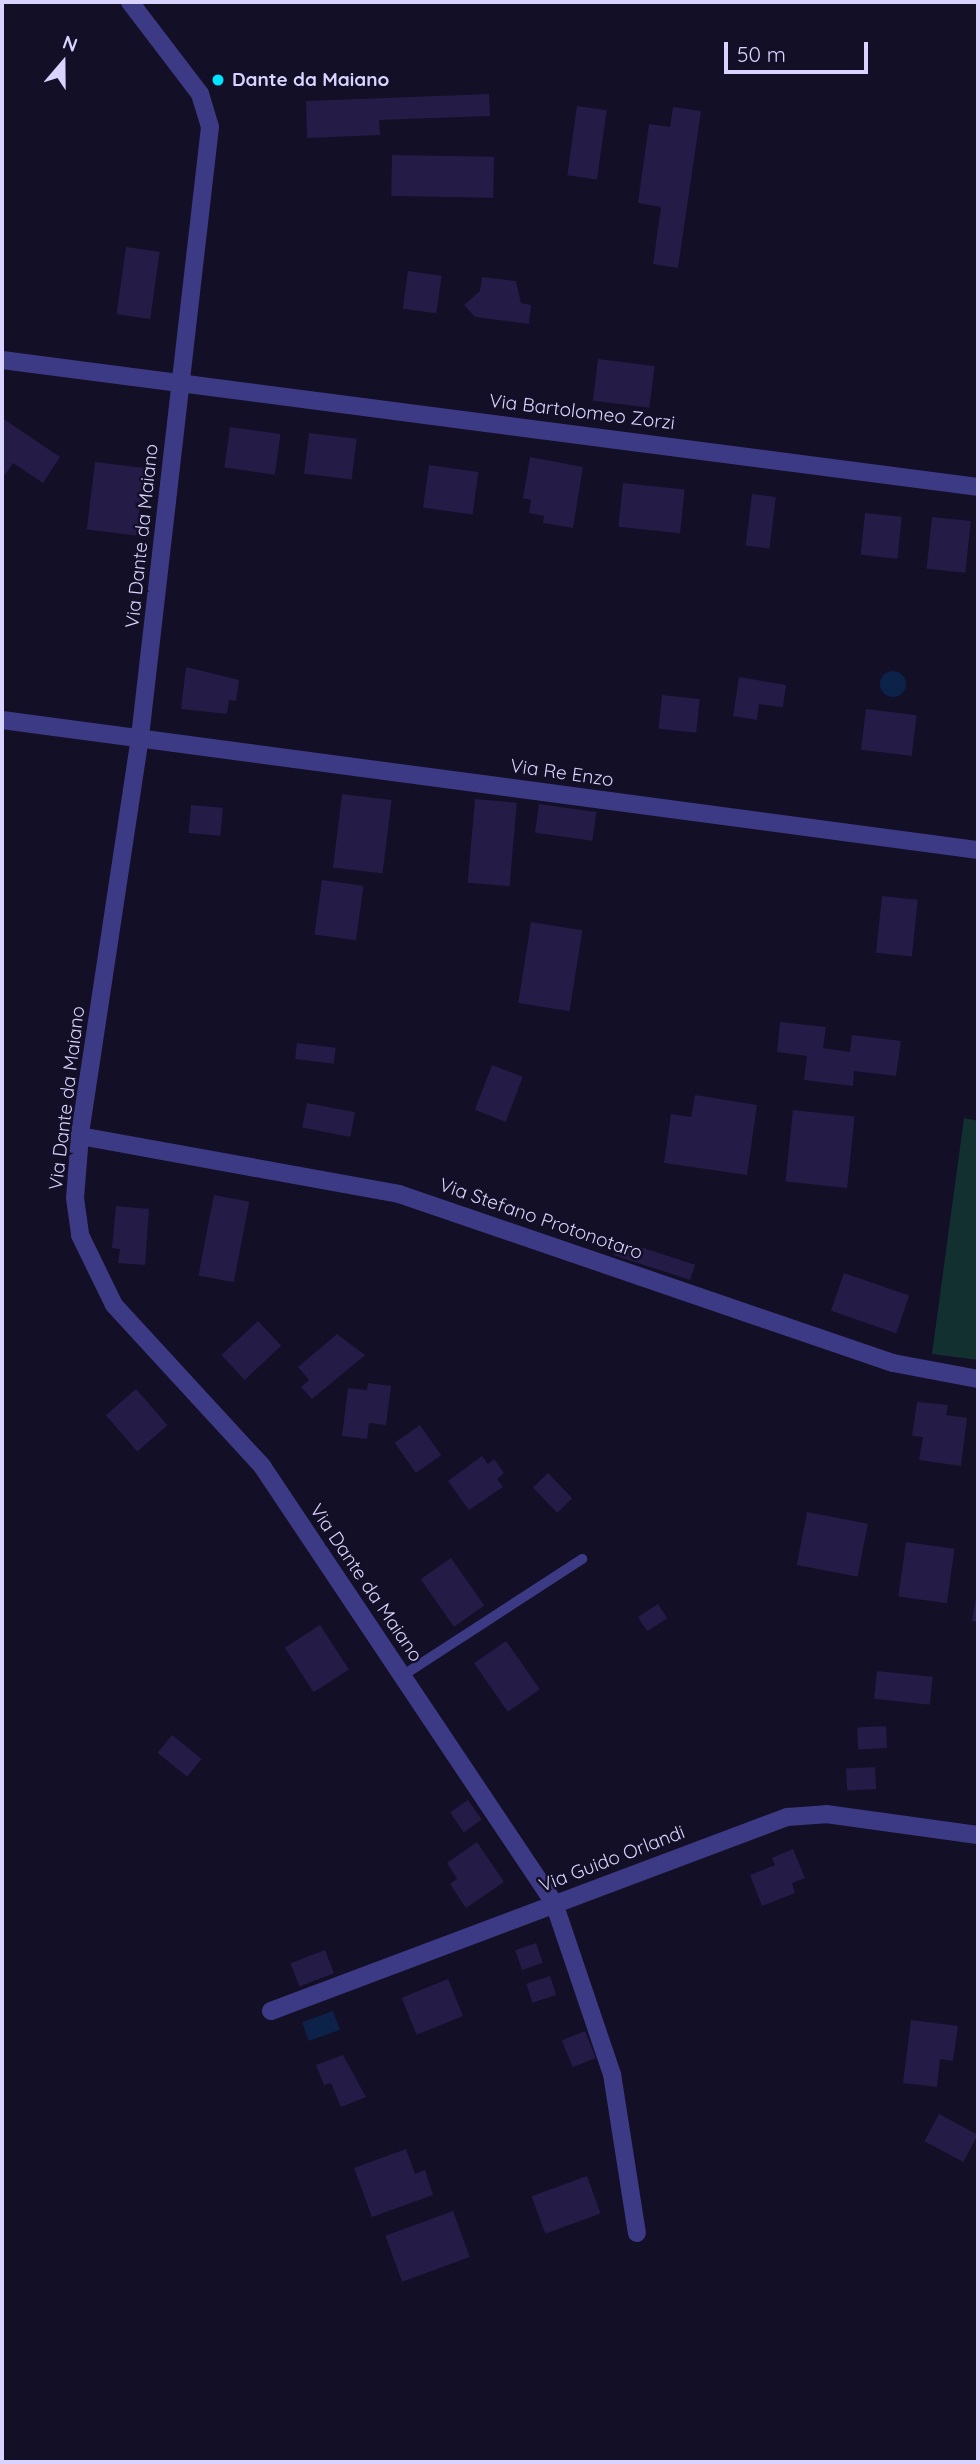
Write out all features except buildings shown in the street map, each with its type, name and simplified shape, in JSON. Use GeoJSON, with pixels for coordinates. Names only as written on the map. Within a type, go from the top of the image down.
{"type":"FeatureCollection","features":[{"type":"Feature","properties":{"kind":"street","name":"Via Dante da Maiano"},"geometry":{"type":"LineString","coordinates":[[130,2],[200,94],[210,120],[140,737],[80,1136],[75,1198],[80,1235],[96,1279],[114,1306],[262,1466],[554,1903],[612,2074],[637,2233]]}},
{"type":"Feature","properties":{"kind":"street","name":"Via Bartolomeo Zorzi"},"geometry":{"type":"LineString","coordinates":[[2,360],[978,487]]}},
{"type":"Feature","properties":{"kind":"street","name":"Via Re Enzo"},"geometry":{"type":"LineString","coordinates":[[2,720],[978,850]]}},
{"type":"Feature","properties":{"kind":"street","name":"Via Stefano Protonotaro"},"geometry":{"type":"LineString","coordinates":[[80,1136],[399,1194],[893,1363],[978,1379]]}},
{"type":"Feature","properties":{"kind":"street","name":"Via Guido Orlandi"},"geometry":{"type":"LineString","coordinates":[[271,2011],[554,1903],[798,1815],[978,1835]]}},
{"type":"Feature","properties":{"kind":"lane"},"geometry":{"type":"LineString","coordinates":[[402,1676],[582,1559]]}},
{"type":"Feature","properties":{"kind":"green space"},"geometry":{"type":"Polygon","coordinates":[[[964,1118],[978,1121],[978,1360],[932,1354],[964,1118]]]}},
{"type":"Feature","properties":{"kind":"water"},"geometry":{"type":"Polygon","coordinates":[[[893,671],[902,675],[906,684],[902,693],[893,697],[884,693],[880,684],[884,675],[893,671]]]}},
{"type":"Feature","properties":{"kind":"water"},"geometry":{"type":"Polygon","coordinates":[[[333,2011],[340,2030],[309,2041],[302,2022],[333,2011]]]}},
{"type":"Feature","properties":{"kind":"place","name":"Dante da Maiano"},"geometry":{"type":"Point","coordinates":[218,80]}}]}
